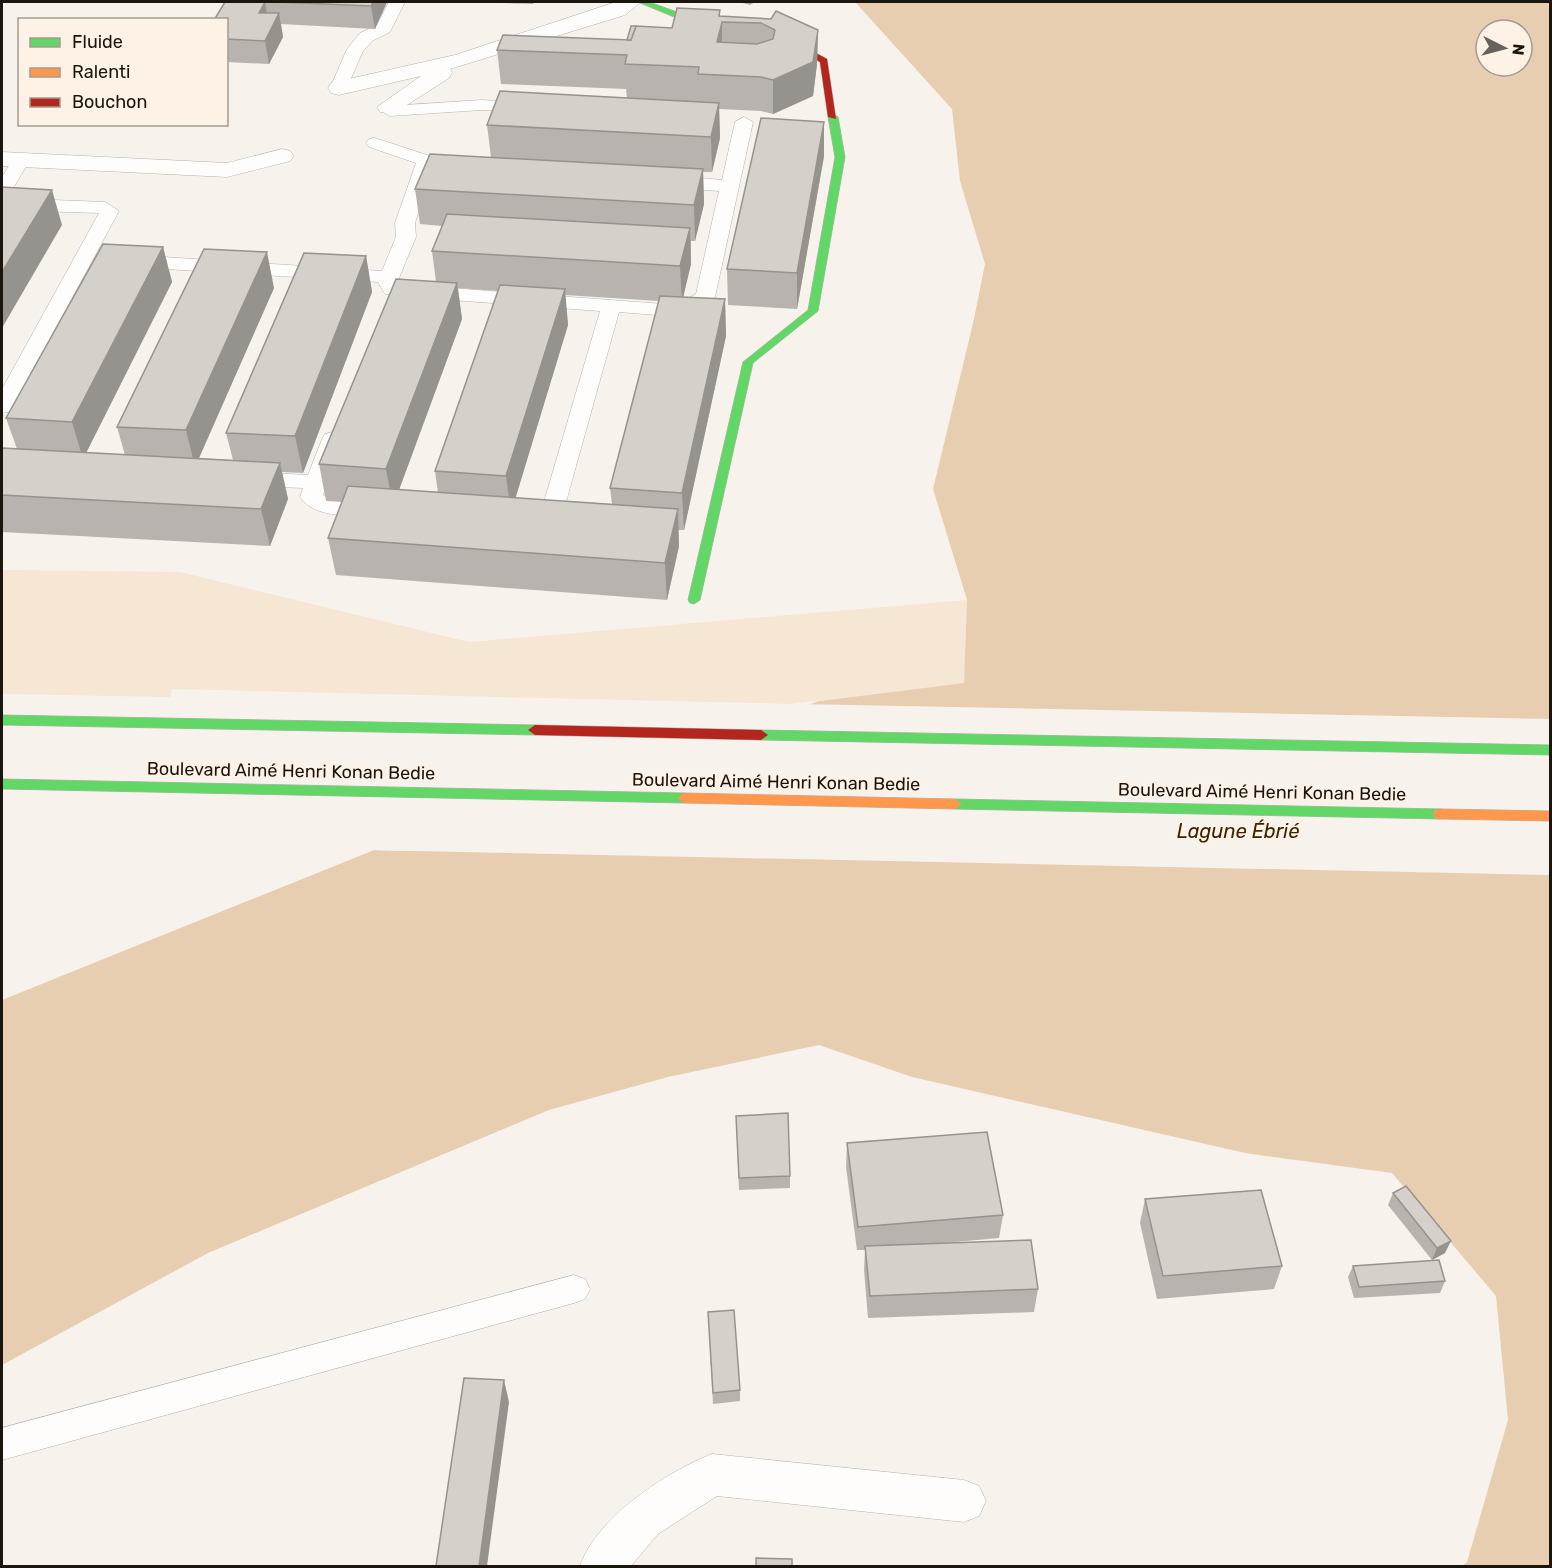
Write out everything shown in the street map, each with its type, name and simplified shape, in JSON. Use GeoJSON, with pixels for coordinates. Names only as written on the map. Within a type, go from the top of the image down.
{"type":"FeatureCollection","features":[{"type":"Feature","properties":{"kind":"main road"},"geometry":{"type":"LineString","coordinates":[[642,2],[704,26],[738,31]]}},
{"type":"Feature","properties":{"kind":"main road"},"geometry":{"type":"LineString","coordinates":[[693,600],[748,362],[813,311],[840,157],[824,61],[782,36],[760,33]]}},
{"type":"Feature","properties":{"kind":"main road"},"geometry":{"type":"LineString","coordinates":[[2,720],[1551,750]]}},
{"type":"Feature","properties":{"kind":"main road","name":"Boulevard Aimé Henri Konan Bedie"},"geometry":{"type":"LineString","coordinates":[[2,784],[1551,816]]}},
{"type":"Feature","properties":{"kind":"street"},"geometry":{"type":"LineString","coordinates":[[339,88],[461,60],[617,10],[630,2]]}},
{"type":"Feature","properties":{"kind":"street"},"geometry":{"type":"LineString","coordinates":[[389,109],[461,60]]}},
{"type":"Feature","properties":{"kind":"street"},"geometry":{"type":"LineString","coordinates":[[11,159],[227,170],[282,156]]}},
{"type":"Feature","properties":{"kind":"street"},"geometry":{"type":"LineString","coordinates":[[602,1566],[642,1520],[712,1475],[964,1501]]}},
{"type":"Feature","properties":{"kind":"lane"},"geometry":{"type":"LineString","coordinates":[[339,88],[355,49],[366,37],[384,28],[397,2]]}},
{"type":"Feature","properties":{"kind":"lane"},"geometry":{"type":"LineString","coordinates":[[389,109],[482,105],[554,110]]}},
{"type":"Feature","properties":{"kind":"lane"},"geometry":{"type":"LineString","coordinates":[[720,121],[767,123]]}},
{"type":"Feature","properties":{"kind":"lane"},"geometry":{"type":"LineString","coordinates":[[85,258],[681,311],[705,297],[744,122]]}},
{"type":"Feature","properties":{"kind":"lane"},"geometry":{"type":"LineString","coordinates":[[813,126],[835,128]]}},
{"type":"Feature","properties":{"kind":"lane"},"geometry":{"type":"LineString","coordinates":[[375,143],[427,161],[483,167]]}},
{"type":"Feature","properties":{"kind":"lane"},"geometry":{"type":"LineString","coordinates":[[2,191],[11,159]]}},
{"type":"Feature","properties":{"kind":"lane"},"geometry":{"type":"LineString","coordinates":[[384,311],[406,237],[405,223],[427,161]]}},
{"type":"Feature","properties":{"kind":"lane"},"geometry":{"type":"LineString","coordinates":[[648,180],[730,186]]}},
{"type":"Feature","properties":{"kind":"lane"},"geometry":{"type":"LineString","coordinates":[[2,204],[105,208],[111,211],[2,407]]}},
{"type":"Feature","properties":{"kind":"lane"},"geometry":{"type":"LineString","coordinates":[[515,518],[550,520],[611,306]]}},
{"type":"Feature","properties":{"kind":"lane"},"geometry":{"type":"LineString","coordinates":[[342,418],[311,497],[326,506],[397,510]]}},
{"type":"Feature","properties":{"kind":"lane"},"geometry":{"type":"LineString","coordinates":[[235,478],[316,482]]}},
{"type":"Feature","properties":{"kind":"lane"},"geometry":{"type":"LineString","coordinates":[[2,1444],[574,1289]]}},
{"type":"Feature","properties":{"kind":"shaded area"},"geometry":{"type":"Polygon","coordinates":[[[2,570],[180,572],[469,642],[967,600],[964,683],[790,704],[172,689],[170,697],[2,694],[2,570]]]}},
{"type":"Feature","properties":{"kind":"water","name":"Lagune Ébrié"},"geometry":{"type":"Polygon","coordinates":[[[855,2],[1550,2],[1550,1566],[1462,1566],[1467,1562],[1508,1420],[1496,1296],[1392,1173],[1245,1153],[912,1077],[819,1045],[668,1077],[549,1110],[208,1253],[2,1365],[2,1000],[374,850],[403,851],[819,701],[964,683],[967,600],[933,489],[985,264],[960,181],[952,109],[855,2]]]}},
{"type":"Feature","properties":{"kind":"pier"},"geometry":{"type":"Polygon","coordinates":[[[799,704],[1550,719],[1550,875],[367,850],[374,847],[403,848],[799,704]]]}},
{"type":"Feature","properties":{"kind":"building"},"geometry":{"type":"Polygon","coordinates":[[[225,2],[265,2],[259,13],[279,13],[265,41],[228,39],[228,18],[215,18],[225,2]]]}},
{"type":"Feature","properties":{"kind":"building"},"geometry":{"type":"Polygon","coordinates":[[[277,2],[373,2],[371,6],[277,2]]]}},
{"type":"Feature","properties":{"kind":"building"},"geometry":{"type":"Polygon","coordinates":[[[677,8],[720,10],[719,16],[771,19],[776,11],[818,30],[813,62],[773,80],[761,77],[698,74],[699,67],[625,64],[627,55],[497,50],[503,35],[631,40],[636,26],[672,28],[677,8]],[[722,22],[717,42],[757,44],[773,39],[775,30],[761,23],[722,22]]]}},
{"type":"Feature","properties":{"kind":"building"},"geometry":{"type":"Polygon","coordinates":[[[631,26],[636,26],[631,40],[627,40],[631,26]]]}},
{"type":"Feature","properties":{"kind":"building"},"geometry":{"type":"Polygon","coordinates":[[[500,91],[719,103],[711,137],[487,125],[500,91]]]}},
{"type":"Feature","properties":{"kind":"building"},"geometry":{"type":"Polygon","coordinates":[[[761,118],[824,122],[797,273],[727,269],[761,118]]]}},
{"type":"Feature","properties":{"kind":"building"},"geometry":{"type":"Polygon","coordinates":[[[430,154],[703,169],[694,205],[415,189],[430,154]]]}},
{"type":"Feature","properties":{"kind":"building"},"geometry":{"type":"Polygon","coordinates":[[[2,187],[52,190],[2,272],[2,187]]]}},
{"type":"Feature","properties":{"kind":"building"},"geometry":{"type":"Polygon","coordinates":[[[447,214],[690,228],[680,266],[432,251],[447,214]]]}},
{"type":"Feature","properties":{"kind":"building"},"geometry":{"type":"Polygon","coordinates":[[[103,244],[163,247],[72,422],[6,418],[103,244]]]}},
{"type":"Feature","properties":{"kind":"building"},"geometry":{"type":"Polygon","coordinates":[[[204,249],[267,252],[186,430],[117,427],[204,249]]]}},
{"type":"Feature","properties":{"kind":"building"},"geometry":{"type":"Polygon","coordinates":[[[304,253],[366,256],[295,436],[226,433],[304,253]]]}},
{"type":"Feature","properties":{"kind":"building"},"geometry":{"type":"Polygon","coordinates":[[[396,279],[457,283],[386,469],[319,464],[396,279]]]}},
{"type":"Feature","properties":{"kind":"building"},"geometry":{"type":"Polygon","coordinates":[[[500,285],[565,289],[506,476],[435,471],[500,285]]]}},
{"type":"Feature","properties":{"kind":"building"},"geometry":{"type":"Polygon","coordinates":[[[660,296],[725,299],[682,493],[610,488],[660,296]]]}},
{"type":"Feature","properties":{"kind":"building"},"geometry":{"type":"Polygon","coordinates":[[[2,448],[280,463],[261,509],[2,495],[2,448]]]}},
{"type":"Feature","properties":{"kind":"building"},"geometry":{"type":"Polygon","coordinates":[[[348,486],[678,509],[665,563],[328,538],[348,486]]]}},
{"type":"Feature","properties":{"kind":"building"},"geometry":{"type":"Polygon","coordinates":[[[788,1113],[790,1176],[739,1178],[736,1116],[788,1113]]]}},
{"type":"Feature","properties":{"kind":"building"},"geometry":{"type":"Polygon","coordinates":[[[987,1132],[1003,1215],[858,1227],[847,1143],[987,1132]]]}},
{"type":"Feature","properties":{"kind":"building"},"geometry":{"type":"Polygon","coordinates":[[[1406,1186],[1451,1241],[1437,1248],[1393,1193],[1406,1186]]]}},
{"type":"Feature","properties":{"kind":"building"},"geometry":{"type":"Polygon","coordinates":[[[1261,1190],[1282,1266],[1163,1276],[1145,1199],[1261,1190]]]}},
{"type":"Feature","properties":{"kind":"building"},"geometry":{"type":"Polygon","coordinates":[[[1031,1240],[1038,1289],[870,1296],[865,1246],[1031,1240]]]}},
{"type":"Feature","properties":{"kind":"building"},"geometry":{"type":"Polygon","coordinates":[[[1439,1260],[1445,1281],[1359,1287],[1353,1266],[1439,1260]]]}},
{"type":"Feature","properties":{"kind":"building"},"geometry":{"type":"Polygon","coordinates":[[[734,1310],[740,1390],[713,1393],[708,1312],[734,1310]]]}},
{"type":"Feature","properties":{"kind":"building"},"geometry":{"type":"Polygon","coordinates":[[[464,1378],[504,1380],[479,1566],[436,1566],[464,1378]]]}},
{"type":"Feature","properties":{"kind":"building"},"geometry":{"type":"Polygon","coordinates":[[[756,1558],[792,1559],[792,1566],[756,1566],[756,1558]]]}},
{"type":"Feature","properties":{"kind":"traffic: fast"},"geometry":{"type":"LineString","coordinates":[[642,2],[704,26],[718,28]]}},
{"type":"Feature","properties":{"kind":"traffic: fast"},"geometry":{"type":"LineString","coordinates":[[694,600],[748,362],[813,311],[840,157],[833,117]]}},
{"type":"Feature","properties":{"kind":"traffic: fast"},"geometry":{"type":"LineString","coordinates":[[2,720],[535,730]]}},
{"type":"Feature","properties":{"kind":"traffic: fast"},"geometry":{"type":"LineString","coordinates":[[761,735],[1550,750]]}},
{"type":"Feature","properties":{"kind":"traffic: fast"},"geometry":{"type":"LineString","coordinates":[[2,784],[684,798]]}},
{"type":"Feature","properties":{"kind":"traffic: fast"},"geometry":{"type":"LineString","coordinates":[[955,804],[1440,814]]}},
{"type":"Feature","properties":{"kind":"traffic: slow"},"geometry":{"type":"LineString","coordinates":[[684,798],[955,804]]}},
{"type":"Feature","properties":{"kind":"traffic: slow"},"geometry":{"type":"LineString","coordinates":[[1440,814],[1550,816]]}},
{"type":"Feature","properties":{"kind":"traffic: jam"},"geometry":{"type":"LineString","coordinates":[[778,36],[824,61],[833,117]]}},
{"type":"Feature","properties":{"kind":"traffic: jam"},"geometry":{"type":"LineString","coordinates":[[535,730],[761,735]]}}]}
